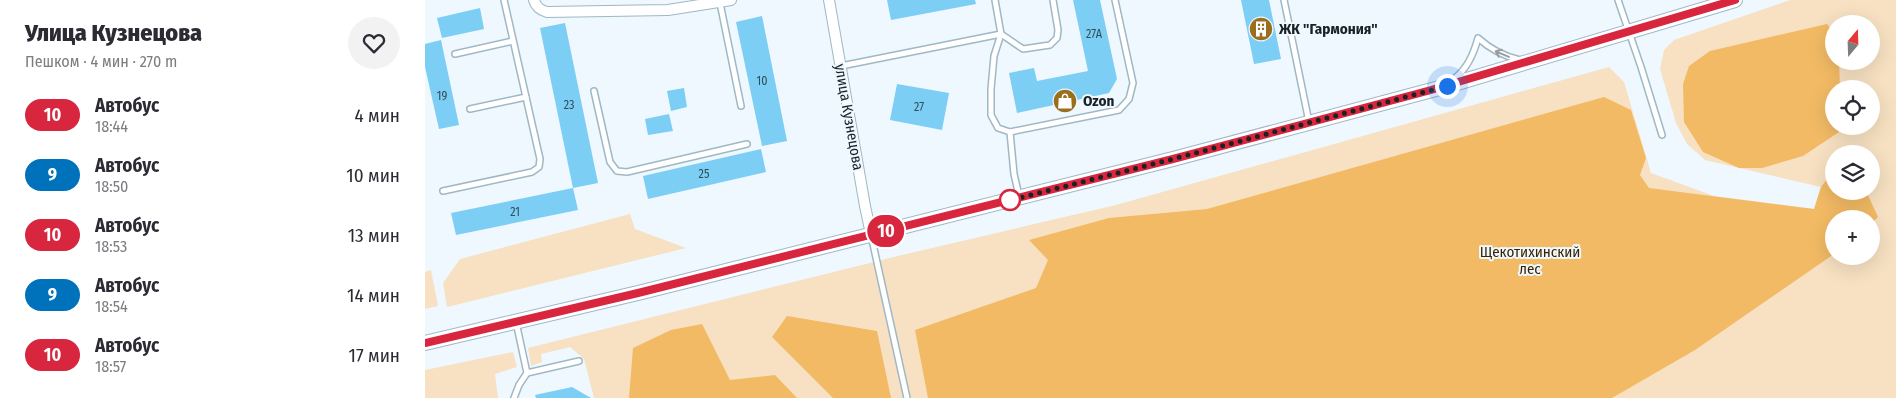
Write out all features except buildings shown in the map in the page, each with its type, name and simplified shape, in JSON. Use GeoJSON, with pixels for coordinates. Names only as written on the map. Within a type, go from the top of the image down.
{"type":"FeatureCollection","features":[{"type":"Feature","properties":{"kind":"main road"},"geometry":{"type":"LineString","coordinates":[[425,342],[516,322],[1020,198],[1309,123],[1531,62],[1730,1]]}},
{"type":"Feature","properties":{"kind":"street"},"geometry":{"type":"LineString","coordinates":[[534,0],[541,10],[547,12],[668,10],[731,0]]}},
{"type":"Feature","properties":{"kind":"street","name":"улица Кузнецова"},"geometry":{"type":"LineString","coordinates":[[829,0],[871,234]]}},
{"type":"Feature","properties":{"kind":"lane"},"geometry":{"type":"LineString","coordinates":[[443,191],[532,172],[539,167],[541,159],[504,0]]}},
{"type":"Feature","properties":{"kind":"lane"},"geometry":{"type":"LineString","coordinates":[[995,0],[1001,34],[994,56],[991,115],[997,128],[1010,132],[1119,110],[1129,99],[1133,83],[1115,0]]}},
{"type":"Feature","properties":{"kind":"lane"},"geometry":{"type":"LineString","coordinates":[[840,66],[1001,34],[1023,49],[1049,45],[1057,38],[1058,30],[1053,0]]}},
{"type":"Feature","properties":{"kind":"lane"},"geometry":{"type":"LineString","coordinates":[[1283,0],[1309,123]]}},
{"type":"Feature","properties":{"kind":"lane"},"geometry":{"type":"LineString","coordinates":[[1618,0],[1662,135]]}},
{"type":"Feature","properties":{"kind":"lane"},"geometry":{"type":"LineString","coordinates":[[720,3],[741,106]]}},
{"type":"Feature","properties":{"kind":"lane"},"geometry":{"type":"LineString","coordinates":[[1447,86],[1459,76],[1469,62],[1477,38],[1501,54],[1531,62]]}},
{"type":"Feature","properties":{"kind":"lane"},"geometry":{"type":"LineString","coordinates":[[455,54],[513,41]]}},
{"type":"Feature","properties":{"kind":"lane"},"geometry":{"type":"LineString","coordinates":[[594,92],[610,162],[617,171],[627,172],[747,144]]}},
{"type":"Feature","properties":{"kind":"lane"},"geometry":{"type":"LineString","coordinates":[[470,109],[526,97]]}},
{"type":"Feature","properties":{"kind":"lane"},"geometry":{"type":"LineString","coordinates":[[1010,132],[1014,174],[1020,198]]}},
{"type":"Feature","properties":{"kind":"lane"},"geometry":{"type":"LineString","coordinates":[[871,234],[907,398]]}},
{"type":"Feature","properties":{"kind":"lane"},"geometry":{"type":"LineString","coordinates":[[516,322],[527,373]]}},
{"type":"Feature","properties":{"kind":"lane"},"geometry":{"type":"LineString","coordinates":[[514,398],[519,385],[527,373],[579,361]]}},
{"type":"Feature","properties":{"kind":"green space","name":"Щекотихинский лес"},"geometry":{"type":"Polygon","coordinates":[[[1790,0],[1896,0],[1896,398],[594,398],[584,359],[570,347],[541,354],[542,362],[531,366],[528,348],[902,255],[1116,205],[1609,67],[1624,82],[1651,173],[1714,196],[1814,209],[1821,187],[1705,160],[1687,144],[1676,123],[1660,69],[1664,50],[1674,40],[1790,0]]]}},
{"type":"Feature","properties":{"kind":"green space"},"geometry":{"type":"Polygon","coordinates":[[[1825,24],[1825,70],[1839,70],[1840,80],[1825,80],[1825,135],[1834,135],[1803,156],[1762,168],[1739,168],[1703,152],[1684,122],[1683,84],[1689,66],[1710,51],[1825,24]]]}},
{"type":"Feature","properties":{"kind":"green space","name":"Щекотихинский лес"},"geometry":{"type":"Polygon","coordinates":[[[1604,97],[1631,110],[1646,158],[1640,175],[1649,188],[1814,209],[1821,187],[1825,182],[1825,200],[1870,200],[1875,210],[1825,210],[1825,260],[1695,350],[1612,398],[928,398],[915,330],[1036,288],[1048,260],[1029,240],[1109,218],[1207,209],[1604,97]]]}},
{"type":"Feature","properties":{"kind":"green space"},"geometry":{"type":"Polygon","coordinates":[[[630,214],[635,229],[686,248],[447,307],[443,283],[460,259],[630,214]]]}},
{"type":"Feature","properties":{"kind":"green space"},"geometry":{"type":"Polygon","coordinates":[[[431,270],[438,306],[425,309],[425,272],[431,270]]]}},
{"type":"Feature","properties":{"kind":"green space"},"geometry":{"type":"Polygon","coordinates":[[[787,316],[877,331],[891,398],[833,398],[772,337],[787,316]]]}},
{"type":"Feature","properties":{"kind":"green space"},"geometry":{"type":"Polygon","coordinates":[[[702,324],[730,380],[775,375],[797,398],[629,398],[633,348],[671,330],[702,324]]]}},
{"type":"Feature","properties":{"kind":"green space"},"geometry":{"type":"Polygon","coordinates":[[[513,352],[517,367],[495,374],[498,398],[425,398],[425,370],[513,352]]]}},
{"type":"Feature","properties":{"kind":"bus line","name":"10"},"geometry":{"type":"LineString","coordinates":[[425,343],[638,293],[1173,159],[1531,62],[1735,0]]}},
{"type":"Feature","properties":{"kind":"place","name":"ЖК \"Гармония\""},"geometry":{"type":"Point","coordinates":[1261,29]}},
{"type":"Feature","properties":{"kind":"place","name":"Ozon"},"geometry":{"type":"Point","coordinates":[1065,101]}},
{"type":"Feature","properties":{"kind":"route"},"geometry":{"type":"LineString","coordinates":[[1010,200],[1003,202],[1447,86]]}}]}
